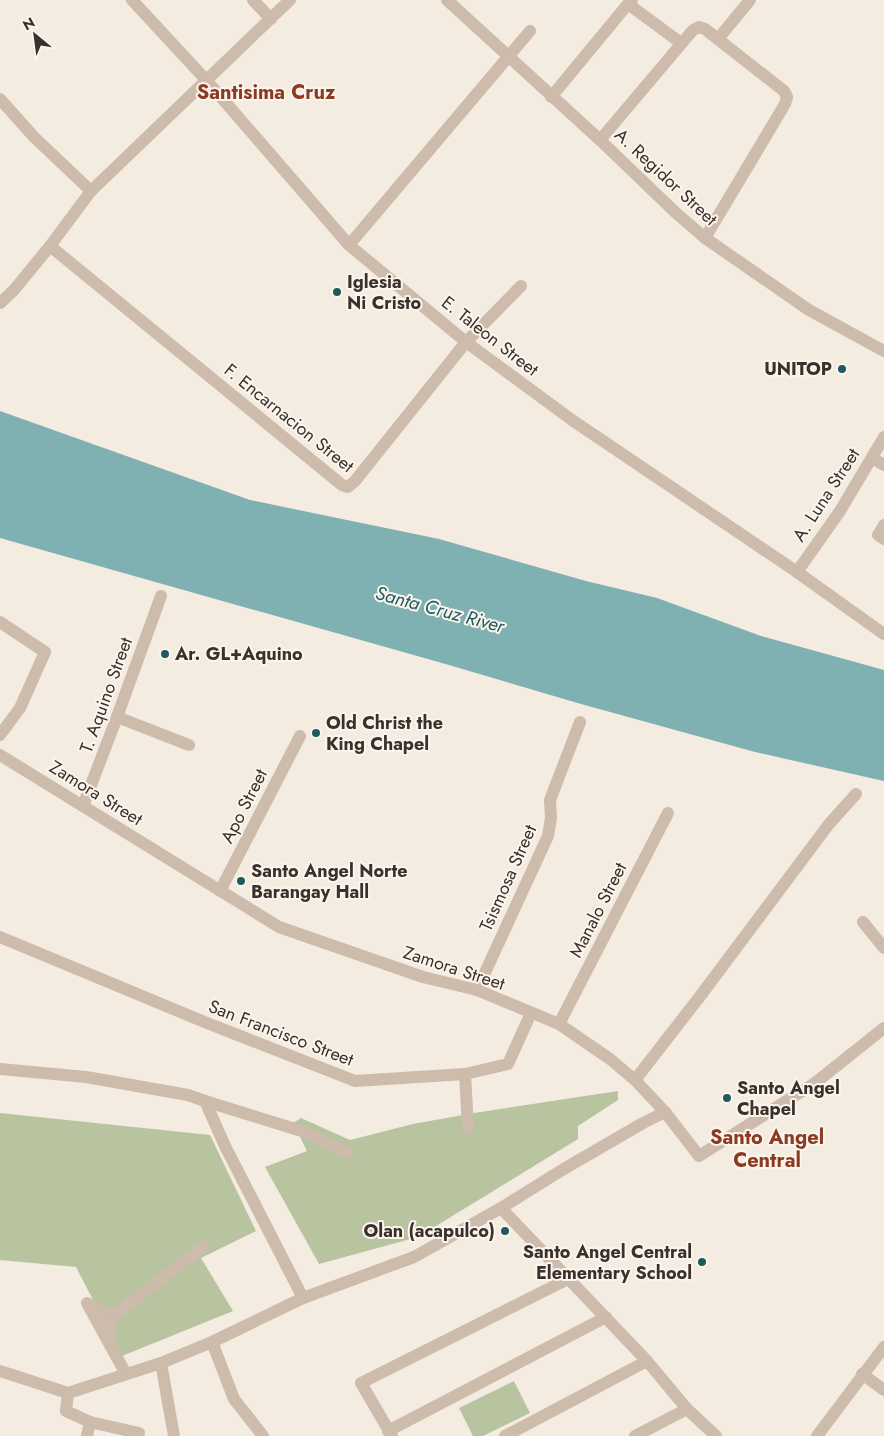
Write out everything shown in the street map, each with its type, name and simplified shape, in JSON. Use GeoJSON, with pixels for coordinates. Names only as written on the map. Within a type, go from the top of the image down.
{"type":"FeatureCollection","features":[{"type":"Feature","properties":{"kind":"street","name":"E. Taleon Street"},"geometry":{"type":"LineString","coordinates":[[132,0],[207,81],[349,245],[466,342],[572,420],[797,572],[884,634]]}},
{"type":"Feature","properties":{"kind":"street"},"geometry":{"type":"LineString","coordinates":[[253,0],[271,19]]}},
{"type":"Feature","properties":{"kind":"street"},"geometry":{"type":"LineString","coordinates":[[0,304],[50,246],[91,192],[290,0]]}},
{"type":"Feature","properties":{"kind":"street","name":"A. Regidor Street"},"geometry":{"type":"LineString","coordinates":[[447,0],[705,238],[809,310],[884,351]]}},
{"type":"Feature","properties":{"kind":"street"},"geometry":{"type":"LineString","coordinates":[[718,39],[750,0]]}},
{"type":"Feature","properties":{"kind":"street"},"geometry":{"type":"LineString","coordinates":[[551,96],[630,2],[681,44]]}},
{"type":"Feature","properties":{"kind":"street"},"geometry":{"type":"LineString","coordinates":[[600,140],[693,30],[699,26],[706,29],[784,91],[786,104],[705,238]]}},
{"type":"Feature","properties":{"kind":"street"},"geometry":{"type":"LineString","coordinates":[[349,245],[530,31]]}},
{"type":"Feature","properties":{"kind":"street"},"geometry":{"type":"LineString","coordinates":[[0,99],[34,137],[91,192]]}},
{"type":"Feature","properties":{"kind":"street","name":"F. Encarnacion Street"},"geometry":{"type":"LineString","coordinates":[[50,246],[342,485],[348,487],[355,481],[466,342],[521,286]]}},
{"type":"Feature","properties":{"kind":"street","name":"A. Luna Street"},"geometry":{"type":"LineString","coordinates":[[797,572],[840,511],[884,437]]}},
{"type":"Feature","properties":{"kind":"street"},"geometry":{"type":"LineString","coordinates":[[872,458],[884,465]]}},
{"type":"Feature","properties":{"kind":"street","name":"T. Aquino Street"},"geometry":{"type":"LineString","coordinates":[[83,806],[161,596]]}},
{"type":"Feature","properties":{"kind":"street"},"geometry":{"type":"LineString","coordinates":[[0,622],[46,652],[20,708],[0,735]]}},
{"type":"Feature","properties":{"kind":"street"},"geometry":{"type":"LineString","coordinates":[[117,717],[189,745]]}},
{"type":"Feature","properties":{"kind":"street","name":"Tsismosa Street"},"geometry":{"type":"LineString","coordinates":[[477,990],[548,836],[551,818],[550,800],[580,722]]}},
{"type":"Feature","properties":{"kind":"street","name":"Apo Street"},"geometry":{"type":"LineString","coordinates":[[220,891],[300,736]]}},
{"type":"Feature","properties":{"kind":"street","name":"Zamora Street"},"geometry":{"type":"LineString","coordinates":[[0,755],[278,927],[424,978],[477,990],[559,1024],[610,1059],[635,1080],[666,1112],[699,1156],[815,1083],[884,1028]]}},
{"type":"Feature","properties":{"kind":"street"},"geometry":{"type":"LineString","coordinates":[[635,1080],[707,988],[829,824],[856,794]]}},
{"type":"Feature","properties":{"kind":"street","name":"Manalo Street"},"geometry":{"type":"LineString","coordinates":[[559,1024],[668,813]]}},
{"type":"Feature","properties":{"kind":"street"},"geometry":{"type":"LineString","coordinates":[[864,922],[884,948]]}},
{"type":"Feature","properties":{"kind":"street","name":"San Francisco Street"},"geometry":{"type":"LineString","coordinates":[[0,937],[207,1024],[355,1081],[465,1074],[508,1064],[531,1013]]}},
{"type":"Feature","properties":{"kind":"street"},"geometry":{"type":"LineString","coordinates":[[0,1069],[86,1077],[188,1095],[308,1133],[348,1153]]}},
{"type":"Feature","properties":{"kind":"street"},"geometry":{"type":"LineString","coordinates":[[465,1074],[468,1128]]}},
{"type":"Feature","properties":{"kind":"street"},"geometry":{"type":"LineString","coordinates":[[204,1101],[303,1298]]}},
{"type":"Feature","properties":{"kind":"street"},"geometry":{"type":"LineString","coordinates":[[0,1371],[68,1393],[160,1363],[212,1342],[303,1298],[414,1258],[643,1123],[666,1112]]}},
{"type":"Feature","properties":{"kind":"street"},"geometry":{"type":"LineString","coordinates":[[501,1208],[648,1361],[687,1409],[716,1436]]}},
{"type":"Feature","properties":{"kind":"street"},"geometry":{"type":"LineString","coordinates":[[108,1341],[112,1316],[204,1246]]}},
{"type":"Feature","properties":{"kind":"street"},"geometry":{"type":"LineString","coordinates":[[568,1279],[361,1383],[390,1434],[606,1317]]}},
{"type":"Feature","properties":{"kind":"street"},"geometry":{"type":"LineString","coordinates":[[112,1316],[87,1303],[126,1374]]}},
{"type":"Feature","properties":{"kind":"street"},"geometry":{"type":"LineString","coordinates":[[212,1342],[234,1399],[262,1436]]}},
{"type":"Feature","properties":{"kind":"street"},"geometry":{"type":"LineString","coordinates":[[817,1436],[884,1347]]}},
{"type":"Feature","properties":{"kind":"street"},"geometry":{"type":"LineString","coordinates":[[505,1436],[648,1361]]}},
{"type":"Feature","properties":{"kind":"street"},"geometry":{"type":"LineString","coordinates":[[160,1363],[174,1436]]}},
{"type":"Feature","properties":{"kind":"street"},"geometry":{"type":"LineString","coordinates":[[862,1374],[884,1390]]}},
{"type":"Feature","properties":{"kind":"street"},"geometry":{"type":"LineString","coordinates":[[68,1393],[66,1411],[90,1422],[139,1433],[138,1436]]}},
{"type":"Feature","properties":{"kind":"street"},"geometry":{"type":"LineString","coordinates":[[635,1436],[687,1409]]}},
{"type":"Feature","properties":{"kind":"street"},"geometry":{"type":"LineString","coordinates":[[86,1436],[90,1422]]}},
{"type":"Feature","properties":{"kind":"green space"},"geometry":{"type":"Polygon","coordinates":[[[618,1091],[618,1100],[578,1126],[578,1139],[418,1237],[319,1264],[265,1167],[307,1151],[293,1123],[301,1118],[350,1140],[413,1124],[618,1091]]]}},
{"type":"Feature","properties":{"kind":"green space"},"geometry":{"type":"Polygon","coordinates":[[[0,1113],[210,1135],[256,1231],[201,1258],[233,1311],[122,1356],[76,1267],[0,1260],[0,1113]]]}},
{"type":"Feature","properties":{"kind":"green space"},"geometry":{"type":"Polygon","coordinates":[[[514,1381],[530,1413],[483,1436],[473,1436],[459,1408],[514,1381]]]}},
{"type":"Feature","properties":{"kind":"water","name":"Santa Cruz River"},"geometry":{"type":"Polygon","coordinates":[[[0,411],[250,500],[439,539],[586,581],[657,598],[761,636],[884,670],[884,781],[755,752],[0,538],[0,411]]]}},
{"type":"Feature","properties":{"kind":"place","name":"Iglesia Ni Cristo"},"geometry":{"type":"Point","coordinates":[337,292]}},
{"type":"Feature","properties":{"kind":"place","name":"UNITOP"},"geometry":{"type":"Point","coordinates":[842,369]}},
{"type":"Feature","properties":{"kind":"place","name":"Ar. GL+Aquino"},"geometry":{"type":"Point","coordinates":[165,654]}},
{"type":"Feature","properties":{"kind":"place","name":"Old Christ the King Chapel"},"geometry":{"type":"Point","coordinates":[316,733]}},
{"type":"Feature","properties":{"kind":"place","name":"Santo Angel Norte Barangay Hall"},"geometry":{"type":"Point","coordinates":[241,881]}},
{"type":"Feature","properties":{"kind":"place","name":"Santo Angel Chapel"},"geometry":{"type":"Point","coordinates":[727,1098]}},
{"type":"Feature","properties":{"kind":"place","name":"Olan (acapulco)"},"geometry":{"type":"Point","coordinates":[505,1231]}},
{"type":"Feature","properties":{"kind":"place","name":"Santo Angel Central Elementary School"},"geometry":{"type":"Point","coordinates":[702,1262]}},
{"type":"Feature","properties":{"kind":"district","name":"Santisima Cruz"},"geometry":{"type":"Point","coordinates":[266,92]}},
{"type":"Feature","properties":{"kind":"district","name":"Santo Angel Central"},"geometry":{"type":"Point","coordinates":[767,1148]}}]}
